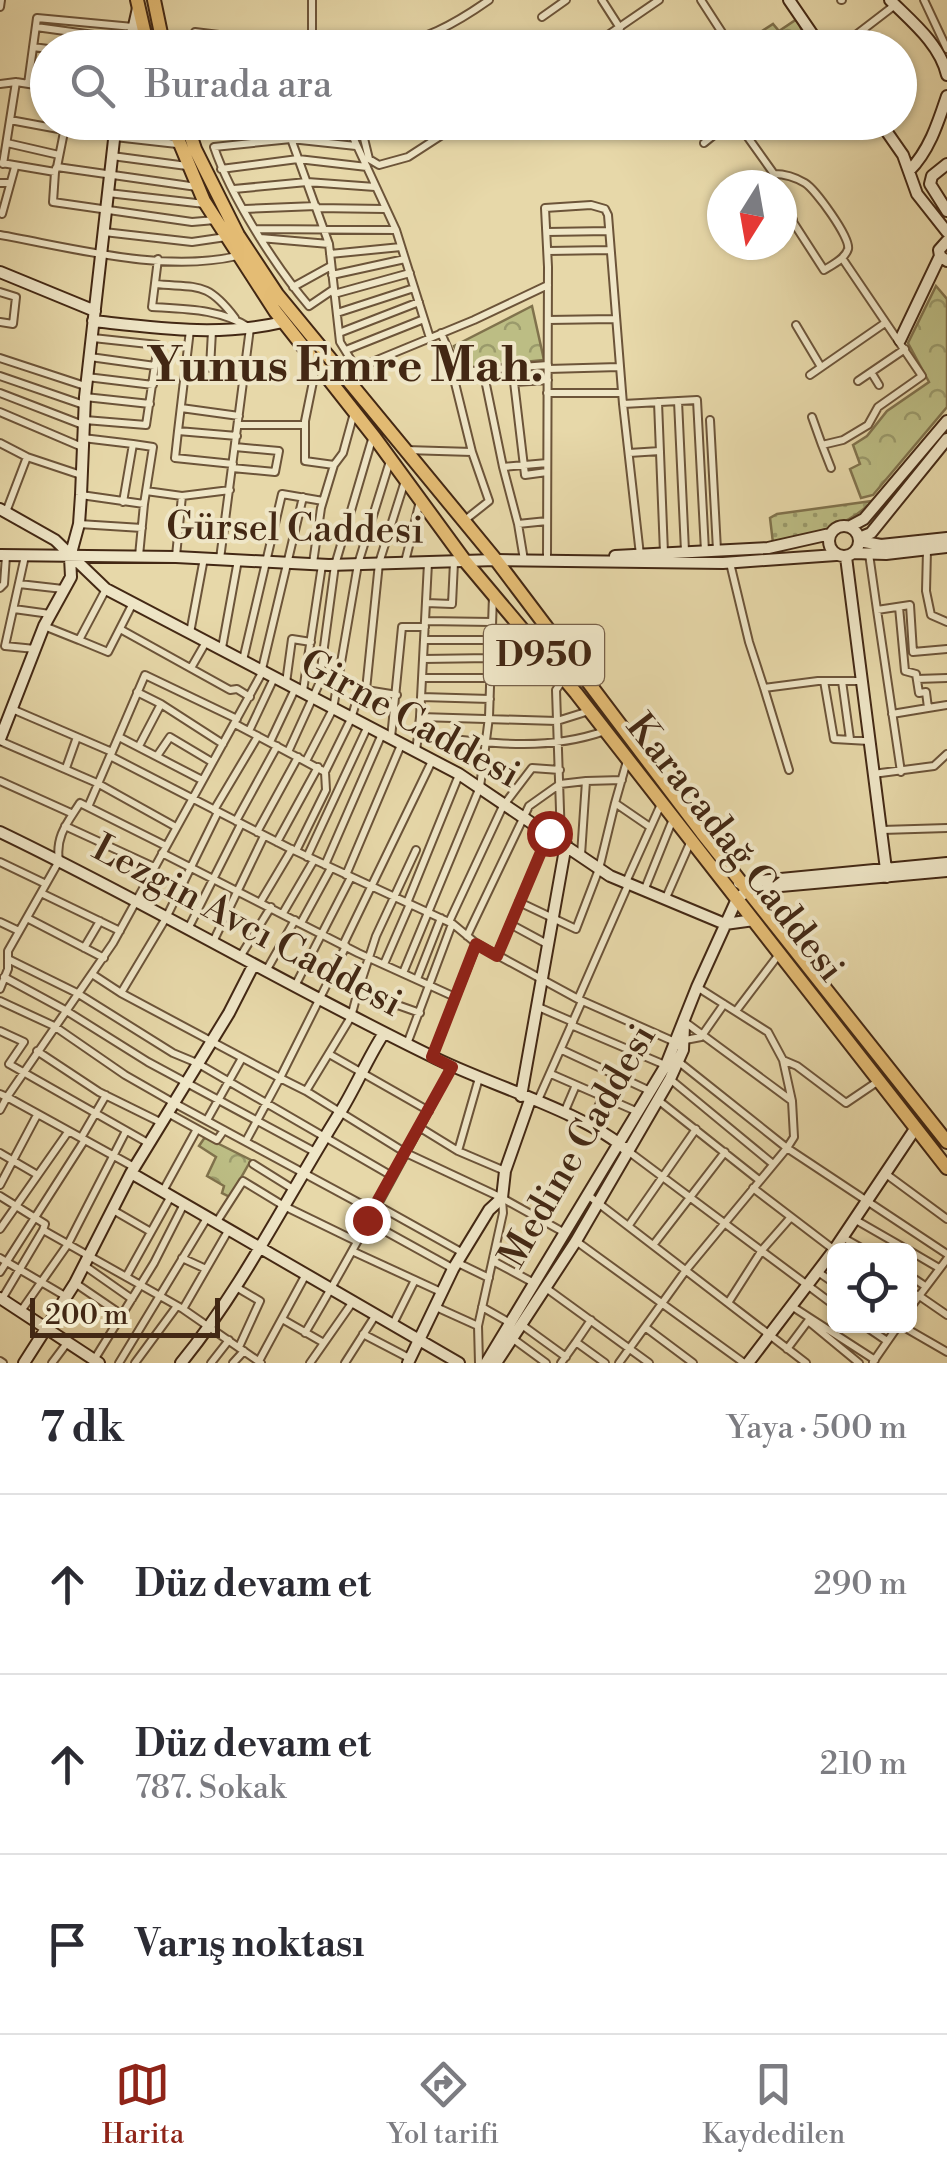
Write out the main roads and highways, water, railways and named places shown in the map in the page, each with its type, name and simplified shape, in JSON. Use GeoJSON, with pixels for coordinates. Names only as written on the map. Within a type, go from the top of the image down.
{"type":"FeatureCollection","features":[{"type":"Feature","properties":{"kind":"highway"},"geometry":{"type":"LineString","coordinates":[[154,0],[160,30]]}},
{"type":"Feature","properties":{"kind":"highway"},"geometry":{"type":"LineString","coordinates":[[137,4],[144,30]]}},
{"type":"Feature","properties":{"kind":"highway","name":"Karacadağ Caddesi"},"geometry":{"type":"LineString","coordinates":[[178,140],[206,204],[239,256],[283,322],[406,480],[454,561],[493,594],[692,840],[739,890],[754,920],[947,1168]]}},
{"type":"Feature","properties":{"kind":"highway","name":"Karacadağ Caddesi"},"geometry":{"type":"LineString","coordinates":[[188,140],[238,235],[277,294],[350,371],[405,450],[496,560],[739,890],[947,1142]]}},
{"type":"Feature","properties":{"kind":"district","name":"Yunus Emre Mah."},"geometry":{"type":"Point","coordinates":[345,367]}}]}
